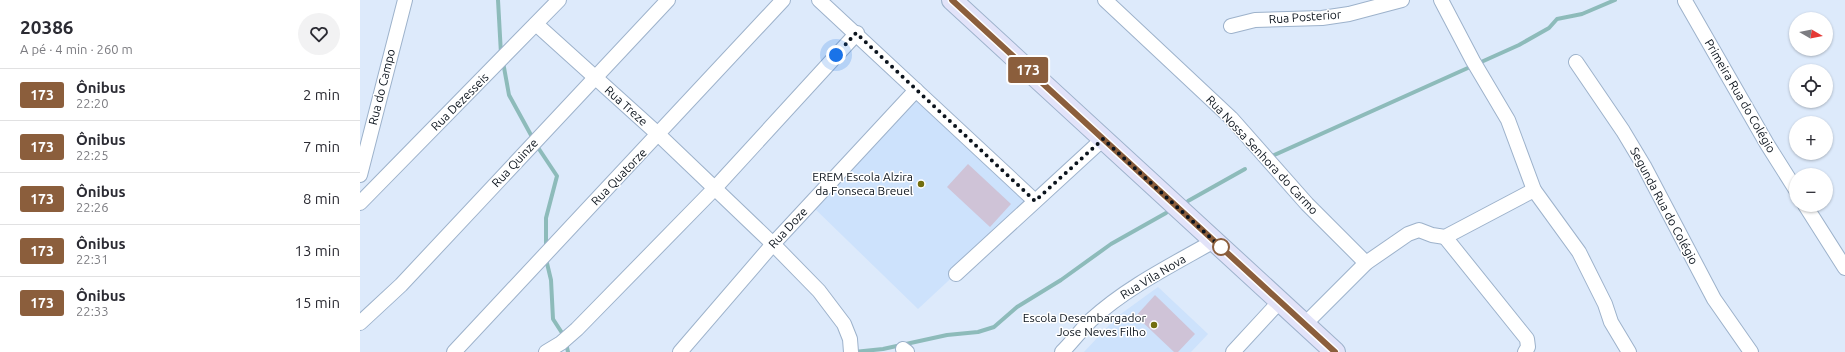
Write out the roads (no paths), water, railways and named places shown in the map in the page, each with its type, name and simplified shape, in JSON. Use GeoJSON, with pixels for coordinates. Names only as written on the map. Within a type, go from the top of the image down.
{"type":"FeatureCollection","features":[{"type":"Feature","properties":{"kind":"main road"},"geometry":{"type":"LineString","coordinates":[[952,0],[1335,352]]}},
{"type":"Feature","properties":{"kind":"street","name":"Rua do Campo"},"geometry":{"type":"LineString","coordinates":[[360,175],[405,0]]}},
{"type":"Feature","properties":{"kind":"street","name":"Rua Dezesseis"},"geometry":{"type":"LineString","coordinates":[[360,203],[559,0]]}},
{"type":"Feature","properties":{"kind":"street","name":"Rua Quinze"},"geometry":{"type":"LineString","coordinates":[[360,323],[401,285],[668,0]]}},
{"type":"Feature","properties":{"kind":"street","name":"Rua Quatorze"},"geometry":{"type":"LineString","coordinates":[[454,352],[529,270],[659,135],[783,0]]}},
{"type":"Feature","properties":{"kind":"street"},"geometry":{"type":"LineString","coordinates":[[820,0],[1035,201]]}},
{"type":"Feature","properties":{"kind":"street","name":"Rua Nossa Senhora do Carmo"},"geometry":{"type":"LineString","coordinates":[[1105,0],[1231,118],[1307,204],[1366,263]]}},
{"type":"Feature","properties":{"kind":"street","name":"Rua Posterior"},"geometry":{"type":"LineString","coordinates":[[1231,26],[1255,20],[1322,18],[1349,14],[1402,0]]}},
{"type":"Feature","properties":{"kind":"street"},"geometry":{"type":"LineString","coordinates":[[1442,0],[1473,61],[1508,120],[1534,190],[1579,252],[1605,304],[1611,322],[1629,352]]}},
{"type":"Feature","properties":{"kind":"street","name":"Primeira Rua do Colégio"},"geometry":{"type":"LineString","coordinates":[[1685,1],[1767,144],[1789,179]]}},
{"type":"Feature","properties":{"kind":"street","name":"Rua Treze"},"geometry":{"type":"LineString","coordinates":[[536,24],[659,135],[773,244],[819,291],[836,312],[850,339],[851,352]]}},
{"type":"Feature","properties":{"kind":"street"},"geometry":{"type":"LineString","coordinates":[[546,352],[561,343],[577,329],[715,188],[856,33]]}},
{"type":"Feature","properties":{"kind":"street","name":"Segunda Rua do Colégio"},"geometry":{"type":"LineString","coordinates":[[1576,62],[1623,131],[1644,166],[1714,299],[1751,352]]}},
{"type":"Feature","properties":{"kind":"street","name":"Rua Doze"},"geometry":{"type":"LineString","coordinates":[[680,352],[773,244],[916,90]]}},
{"type":"Feature","properties":{"kind":"street"},"geometry":{"type":"LineString","coordinates":[[956,274],[1103,139]]}},
{"type":"Feature","properties":{"kind":"street"},"geometry":{"type":"LineString","coordinates":[[1305,324],[1366,263],[1408,234],[1417,230],[1432,235],[1445,236],[1534,190]]}},
{"type":"Feature","properties":{"kind":"street"},"geometry":{"type":"LineString","coordinates":[[1809,212],[1845,268]]}},
{"type":"Feature","properties":{"kind":"street"},"geometry":{"type":"LineString","coordinates":[[1445,236],[1527,339],[1528,347],[1525,352]]}},
{"type":"Feature","properties":{"kind":"street","name":"Rua Vila Nova"},"geometry":{"type":"LineString","coordinates":[[1062,352],[1090,321],[1116,300],[1138,284],[1214,241]]}},
{"type":"Feature","properties":{"kind":"street"},"geometry":{"type":"LineString","coordinates":[[1233,352],[1280,302]]}},
{"type":"Feature","properties":{"kind":"waterway"},"geometry":{"type":"LineString","coordinates":[[498,0],[501,54]]}},
{"type":"Feature","properties":{"kind":"waterway"},"geometry":{"type":"LineString","coordinates":[[1270,157],[1519,45],[1549,28],[1557,19],[1582,14],[1615,0]]}},
{"type":"Feature","properties":{"kind":"waterway"},"geometry":{"type":"LineString","coordinates":[[503,62],[509,95],[537,146],[557,176],[546,218],[546,248]]}},
{"type":"Feature","properties":{"kind":"waterway"},"geometry":{"type":"LineString","coordinates":[[1188,201],[1245,169]]}},
{"type":"Feature","properties":{"kind":"waterway"},"geometry":{"type":"LineString","coordinates":[[854,352],[883,349],[947,335],[978,332],[994,327],[1017,307],[1061,280],[1111,244],[1166,213]]}},
{"type":"Feature","properties":{"kind":"waterway"},"geometry":{"type":"LineString","coordinates":[[546,259],[551,280],[553,319],[564,336]]}},
{"type":"Feature","properties":{"kind":"waterway"},"geometry":{"type":"LineString","coordinates":[[566,343],[568,352]]}},
{"type":"Feature","properties":{"kind":"place","name":"EREM Escola Alzira da Fonseca Breuel"},"geometry":{"type":"Point","coordinates":[921,184]}},
{"type":"Feature","properties":{"kind":"place","name":"Escola Desembargador Jose Neves Filho"},"geometry":{"type":"Point","coordinates":[1154,325]}}]}
